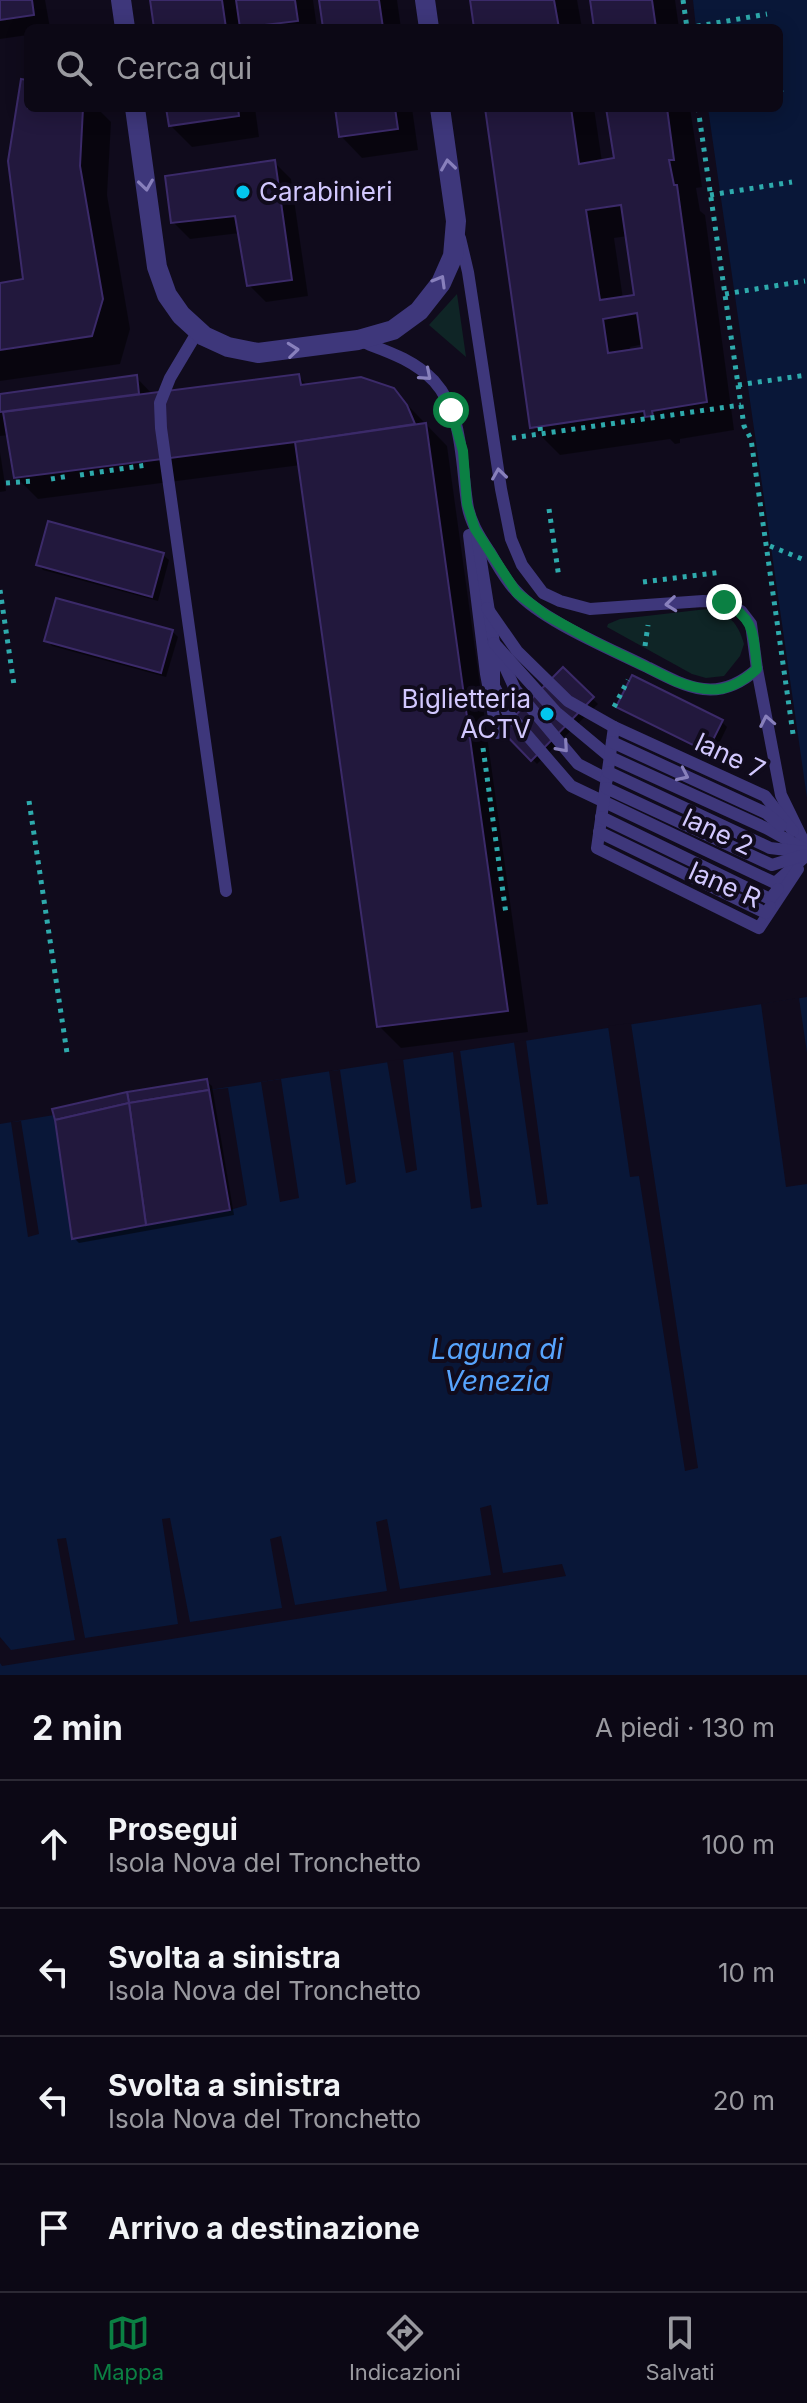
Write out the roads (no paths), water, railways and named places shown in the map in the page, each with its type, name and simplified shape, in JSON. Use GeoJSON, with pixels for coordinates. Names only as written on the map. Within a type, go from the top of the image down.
{"type":"FeatureCollection","features":[{"type":"Feature","properties":{"kind":"street"},"geometry":{"type":"LineString","coordinates":[[121,0],[124,24]]}},
{"type":"Feature","properties":{"kind":"street"},"geometry":{"type":"LineString","coordinates":[[425,0],[428,24]]}},
{"type":"Feature","properties":{"kind":"street"},"geometry":{"type":"LineString","coordinates":[[136,112],[157,267],[167,295],[181,315],[204,336],[228,347],[258,353],[358,340],[393,330],[419,311],[441,283],[453,256],[456,221],[441,112]]}},
{"type":"Feature","properties":{"kind":"lane"},"geometry":{"type":"LineString","coordinates":[[456,221],[468,272],[511,539],[530,578],[543,593],[590,609],[703,601],[724,602],[741,611],[751,624],[781,795],[807,853]]}},
{"type":"Feature","properties":{"kind":"lane"},"geometry":{"type":"LineString","coordinates":[[198,331],[170,378],[160,403],[161,428],[226,891]]}},
{"type":"Feature","properties":{"kind":"lane"},"geometry":{"type":"LineString","coordinates":[[358,340],[405,358],[435,382],[451,410],[463,451],[470,550],[497,733]]}},
{"type":"Feature","properties":{"kind":"lane"},"geometry":{"type":"LineString","coordinates":[[467,504],[475,529],[494,643],[494,686],[508,713],[571,786],[603,803]]}},
{"type":"Feature","properties":{"kind":"lane"},"geometry":{"type":"LineString","coordinates":[[475,529],[517,593],[546,615],[593,641],[692,688],[713,691],[729,688],[757,669]]}},
{"type":"Feature","properties":{"kind":"lane","name":"lane 7"},"geometry":{"type":"LineString","coordinates":[[487,608],[517,651],[568,701],[614,727],[765,796],[807,853]]}},
{"type":"Feature","properties":{"kind":"lane"},"geometry":{"type":"LineString","coordinates":[[494,643],[556,712],[610,757],[768,829],[807,853]]}},
{"type":"Feature","properties":{"kind":"lane"},"geometry":{"type":"LineString","coordinates":[[494,643],[515,689],[578,764],[607,780],[770,848],[807,853]]}},
{"type":"Feature","properties":{"kind":"lane"},"geometry":{"type":"LineString","coordinates":[[599,832],[614,727]]}},
{"type":"Feature","properties":{"kind":"lane"},"geometry":{"type":"LineString","coordinates":[[612,742],[766,813],[807,853]]}},
{"type":"Feature","properties":{"kind":"lane","name":"lane 2"},"geometry":{"type":"LineString","coordinates":[[603,803],[775,883],[807,853]]}},
{"type":"Feature","properties":{"kind":"lane"},"geometry":{"type":"LineString","coordinates":[[601,817],[770,899],[807,853]]}},
{"type":"Feature","properties":{"kind":"lane","name":"lane R"},"geometry":{"type":"LineString","coordinates":[[599,832],[766,913],[807,853],[759,928],[597,848],[599,832]]}},
{"type":"Feature","properties":{"kind":"water"},"geometry":{"type":"Polygon","coordinates":[[[693,0],[807,0],[807,798],[709,112],[783,112],[783,24],[696,24],[693,0]]]}},
{"type":"Feature","properties":{"kind":"water","name":"Laguna di Venezia"},"geometry":{"type":"Polygon","coordinates":[[[807,997],[807,1675],[0,1675],[0,1124],[54,1115],[73,1239],[230,1210],[209,1090],[807,997]]]}},
{"type":"Feature","properties":{"kind":"place","name":"Carabinieri"},"geometry":{"type":"Point","coordinates":[243,192]}},
{"type":"Feature","properties":{"kind":"place","name":"Biglietteria ACTV"},"geometry":{"type":"Point","coordinates":[547,714]}}]}
